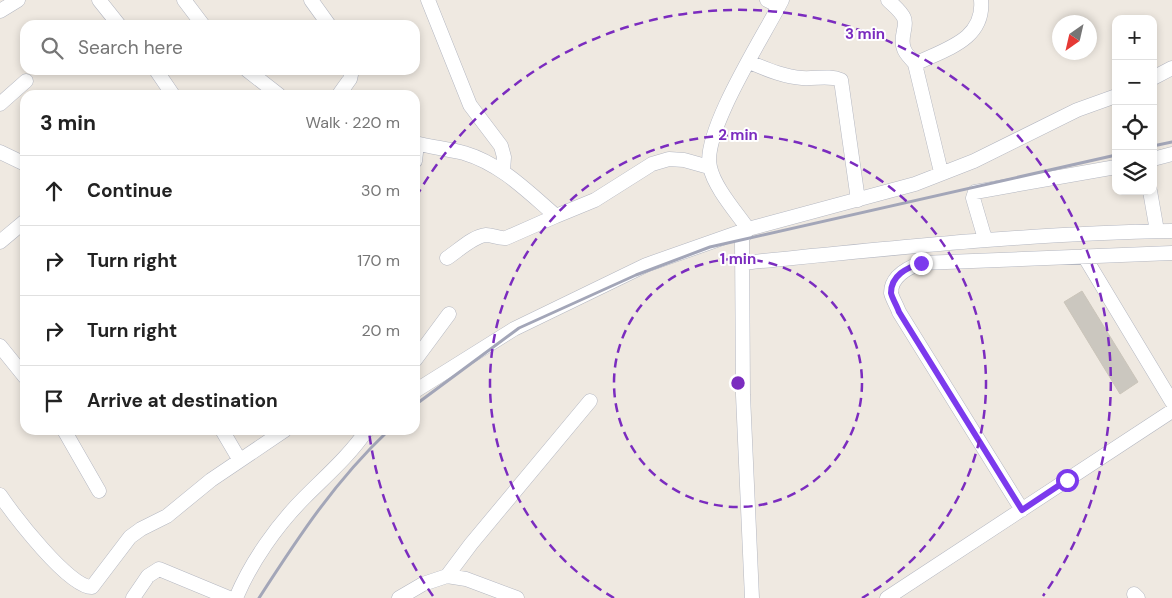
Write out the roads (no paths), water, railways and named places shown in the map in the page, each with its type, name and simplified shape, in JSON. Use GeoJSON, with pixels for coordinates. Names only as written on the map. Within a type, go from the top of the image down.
{"type":"FeatureCollection","features":[{"type":"Feature","properties":{"kind":"street"},"geometry":{"type":"LineString","coordinates":[[0,11],[18,0]]}},
{"type":"Feature","properties":{"kind":"street"},"geometry":{"type":"LineString","coordinates":[[99,0],[115,20]]}},
{"type":"Feature","properties":{"kind":"street"},"geometry":{"type":"LineString","coordinates":[[184,0],[199,20]]}},
{"type":"Feature","properties":{"kind":"street"},"geometry":{"type":"LineString","coordinates":[[311,0],[325,20]]}},
{"type":"Feature","properties":{"kind":"street"},"geometry":{"type":"LineString","coordinates":[[428,0],[470,105],[501,146],[504,157],[503,171]]}},
{"type":"Feature","properties":{"kind":"street"},"geometry":{"type":"LineString","coordinates":[[888,0],[904,16],[902,43],[904,51],[915,64],[941,172]]}},
{"type":"Feature","properties":{"kind":"street"},"geometry":{"type":"LineString","coordinates":[[915,64],[962,41],[971,34],[978,26],[982,14],[981,0]]}},
{"type":"Feature","properties":{"kind":"street"},"geometry":{"type":"LineString","coordinates":[[748,229],[719,186],[709,167],[710,144],[720,118],[749,62],[776,2]]}},
{"type":"Feature","properties":{"kind":"street"},"geometry":{"type":"LineString","coordinates":[[749,62],[780,74],[800,78],[835,78],[842,80],[858,200]]}},
{"type":"Feature","properties":{"kind":"street"},"geometry":{"type":"LineString","coordinates":[[1157,76],[1172,68]]}},
{"type":"Feature","properties":{"kind":"street"},"geometry":{"type":"LineString","coordinates":[[159,75],[170,90]]}},
{"type":"Feature","properties":{"kind":"street"},"geometry":{"type":"LineString","coordinates":[[253,75],[273,90]]}},
{"type":"Feature","properties":{"kind":"street"},"geometry":{"type":"LineString","coordinates":[[343,90],[351,75]]}},
{"type":"Feature","properties":{"kind":"street"},"geometry":{"type":"LineString","coordinates":[[0,104],[26,81]]}},
{"type":"Feature","properties":{"kind":"street"},"geometry":{"type":"LineString","coordinates":[[420,388],[514,329],[646,265],[748,229],[915,184],[941,172],[974,161],[1077,110],[1112,97]]}},
{"type":"Feature","properties":{"kind":"street"},"geometry":{"type":"LineString","coordinates":[[420,144],[464,153],[503,171],[556,216]]}},
{"type":"Feature","properties":{"kind":"street"},"geometry":{"type":"LineString","coordinates":[[0,152],[20,162]]}},
{"type":"Feature","properties":{"kind":"street"},"geometry":{"type":"LineString","coordinates":[[1157,158],[1172,154]]}},
{"type":"Feature","properties":{"kind":"street"},"geometry":{"type":"LineString","coordinates":[[447,258],[480,237],[490,235],[500,239],[506,238],[595,200],[652,164],[669,160],[684,160],[709,167]]}},
{"type":"Feature","properties":{"kind":"street"},"geometry":{"type":"LineString","coordinates":[[985,239],[973,198],[975,192],[1112,168]]}},
{"type":"Feature","properties":{"kind":"street"},"geometry":{"type":"LineString","coordinates":[[1151,195],[1157,231]]}},
{"type":"Feature","properties":{"kind":"street"},"geometry":{"type":"LineString","coordinates":[[0,242],[20,225]]}},
{"type":"Feature","properties":{"kind":"street"},"geometry":{"type":"LineString","coordinates":[[748,229],[742,238],[743,395],[752,598]]}},
{"type":"Feature","properties":{"kind":"street"},"geometry":{"type":"LineString","coordinates":[[742,263],[985,239],[1064,234],[1172,231]]}},
{"type":"Feature","properties":{"kind":"street"},"geometry":{"type":"LineString","coordinates":[[1022,510],[899,312],[891,293],[896,279],[905,268],[921,263],[1172,253]]}},
{"type":"Feature","properties":{"kind":"street"},"geometry":{"type":"LineString","coordinates":[[1084,256],[1172,402]]}},
{"type":"Feature","properties":{"kind":"street"},"geometry":{"type":"LineString","coordinates":[[420,353],[449,314]]}},
{"type":"Feature","properties":{"kind":"street"},"geometry":{"type":"LineString","coordinates":[[0,346],[20,370]]}},
{"type":"Feature","properties":{"kind":"street"},"geometry":{"type":"LineString","coordinates":[[448,576],[471,544],[590,401]]}},
{"type":"Feature","properties":{"kind":"street"},"geometry":{"type":"LineString","coordinates":[[886,598],[1172,412]]}},
{"type":"Feature","properties":{"kind":"street"},"geometry":{"type":"LineString","coordinates":[[67,435],[99,491]]}},
{"type":"Feature","properties":{"kind":"street"},"geometry":{"type":"LineString","coordinates":[[225,435],[240,459]]}},
{"type":"Feature","properties":{"kind":"street"},"geometry":{"type":"LineString","coordinates":[[87,587],[96,584],[130,537],[141,529],[167,516],[240,459],[277,435]]}},
{"type":"Feature","properties":{"kind":"street"},"geometry":{"type":"LineString","coordinates":[[236,598],[263,551],[284,521],[331,473],[363,435]]}},
{"type":"Feature","properties":{"kind":"street"},"geometry":{"type":"LineString","coordinates":[[0,495],[45,552],[100,598]]}},
{"type":"Feature","properties":{"kind":"street"},"geometry":{"type":"LineString","coordinates":[[134,598],[148,576],[159,568],[229,598]]}},
{"type":"Feature","properties":{"kind":"street"},"geometry":{"type":"LineString","coordinates":[[399,598],[423,584],[448,576],[466,579],[517,598]]}},
{"type":"Feature","properties":{"kind":"railway"},"geometry":{"type":"LineString","coordinates":[[1157,145],[1172,142]]}},
{"type":"Feature","properties":{"kind":"railway"},"geometry":{"type":"LineString","coordinates":[[420,401],[519,328],[636,275],[710,247],[1112,156]]}},
{"type":"Feature","properties":{"kind":"railway"},"geometry":{"type":"LineString","coordinates":[[259,598],[303,531],[335,489],[384,435]]}}]}
